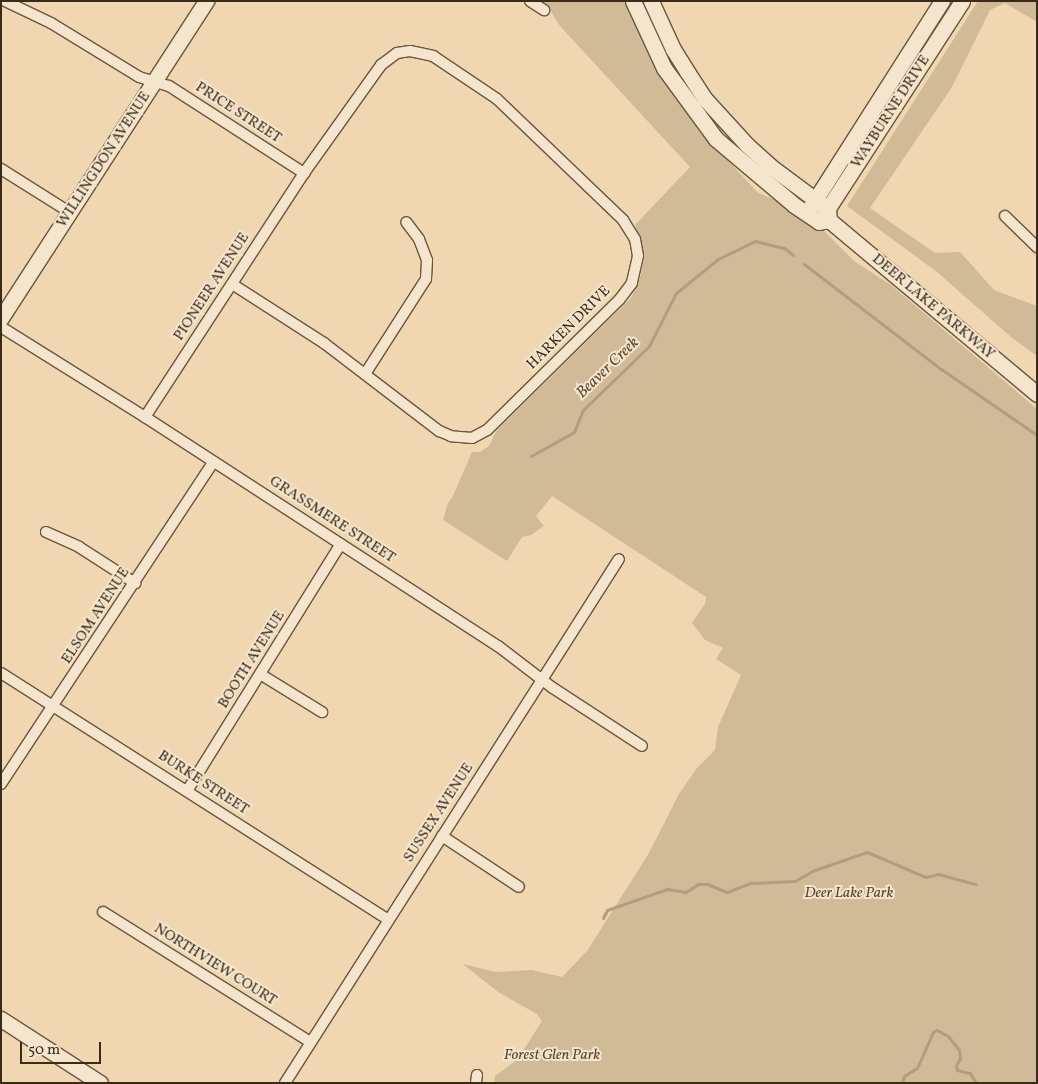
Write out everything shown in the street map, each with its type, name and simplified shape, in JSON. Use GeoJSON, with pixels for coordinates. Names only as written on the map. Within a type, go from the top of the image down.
{"type":"FeatureCollection","features":[{"type":"Feature","properties":{"kind":"main road","name":"WILLINGDON AVENUE"},"geometry":{"type":"LineString","coordinates":[[1,318],[71,213],[206,1]]}},
{"type":"Feature","properties":{"kind":"main road","name":"DEER LAKE PARKWAY"},"geometry":{"type":"LineString","coordinates":[[633,1],[664,68],[716,139],[747,167],[806,213],[825,217]]}},
{"type":"Feature","properties":{"kind":"main road","name":"DEER LAKE PARKWAY"},"geometry":{"type":"LineString","coordinates":[[651,1],[673,49],[705,99],[747,145],[815,200],[825,217],[1037,394]]}},
{"type":"Feature","properties":{"kind":"main road","name":"WAYBURNE DRIVE"},"geometry":{"type":"LineString","coordinates":[[806,213],[942,1]]}},
{"type":"Feature","properties":{"kind":"main road","name":"WAYBURNE DRIVE"},"geometry":{"type":"LineString","coordinates":[[825,217],[962,1]]}},
{"type":"Feature","properties":{"kind":"main road"},"geometry":{"type":"LineString","coordinates":[[1,1019],[98,1082]]}},
{"type":"Feature","properties":{"kind":"street","name":"PRICE STREET"},"geometry":{"type":"LineString","coordinates":[[5,1],[51,23],[140,77],[170,86],[304,173]]}},
{"type":"Feature","properties":{"kind":"street"},"geometry":{"type":"LineString","coordinates":[[530,1],[544,10]]}},
{"type":"Feature","properties":{"kind":"street","name":"HARKEN DRIVE"},"geometry":{"type":"LineString","coordinates":[[232,284],[324,344],[446,434],[466,439],[478,437],[487,430],[624,294],[636,269],[638,256],[635,239],[623,220],[497,99],[432,56],[418,52],[404,52],[386,60],[304,173]]}},
{"type":"Feature","properties":{"kind":"street"},"geometry":{"type":"LineString","coordinates":[[1,169],[71,213]]}},
{"type":"Feature","properties":{"kind":"street","name":"PIONEER AVENUE"},"geometry":{"type":"LineString","coordinates":[[145,417],[304,173]]}},
{"type":"Feature","properties":{"kind":"street"},"geometry":{"type":"LineString","coordinates":[[1005,216],[1037,247]]}},
{"type":"Feature","properties":{"kind":"street"},"geometry":{"type":"LineString","coordinates":[[365,374],[426,279],[427,260],[419,239],[406,222]]}},
{"type":"Feature","properties":{"kind":"street","name":"GRASSMERE STREET"},"geometry":{"type":"LineString","coordinates":[[1,327],[145,417],[498,646],[642,746]]}},
{"type":"Feature","properties":{"kind":"street","name":"ELSOM AVENUE"},"geometry":{"type":"LineString","coordinates":[[1,784],[213,462]]}},
{"type":"Feature","properties":{"kind":"street"},"geometry":{"type":"LineString","coordinates":[[46,532],[79,547],[135,583]]}},
{"type":"Feature","properties":{"kind":"street","name":"BOOTH AVENUE"},"geometry":{"type":"LineString","coordinates":[[187,791],[341,544]]}},
{"type":"Feature","properties":{"kind":"street","name":"SUSSEX AVENUE"},"geometry":{"type":"LineString","coordinates":[[285,1083],[619,559]]}},
{"type":"Feature","properties":{"kind":"street","name":"BURKE STREET"},"geometry":{"type":"LineString","coordinates":[[1,672],[388,920]]}},
{"type":"Feature","properties":{"kind":"street"},"geometry":{"type":"LineString","coordinates":[[260,674],[322,712]]}},
{"type":"Feature","properties":{"kind":"street"},"geometry":{"type":"LineString","coordinates":[[442,836],[519,887]]}},
{"type":"Feature","properties":{"kind":"street","name":"NORTHVIEW COURT"},"geometry":{"type":"LineString","coordinates":[[103,912],[310,1042]]}},
{"type":"Feature","properties":{"kind":"green space","name":"Deer Lake Park"},"geometry":{"type":"Polygon","coordinates":[[[539,1],[628,1],[656,67],[685,111],[757,192],[777,201],[822,229],[854,261],[891,285],[1037,409],[1037,1083],[494,1083],[495,1076],[517,1060],[542,1021],[537,1014],[498,992],[463,964],[496,972],[532,970],[562,977],[587,951],[649,853],[679,794],[697,768],[715,750],[718,727],[741,675],[716,659],[723,648],[705,640],[692,623],[705,604],[706,597],[552,496],[536,516],[544,526],[531,535],[522,537],[507,561],[443,520],[448,503],[453,496],[472,452],[480,452],[489,446],[497,430],[631,298],[641,275],[644,259],[642,243],[635,225],[690,167],[560,26],[548,7],[539,1]]]}},
{"type":"Feature","properties":{"kind":"green space"},"geometry":{"type":"Polygon","coordinates":[[[978,1],[1037,1],[1037,22],[1005,3],[990,10],[952,87],[870,208],[935,253],[960,252],[994,290],[1037,306],[1037,356],[1011,337],[937,272],[847,206],[978,1]]]}},
{"type":"Feature","properties":{"kind":"waterway","name":"Beaver Creek"},"geometry":{"type":"LineString","coordinates":[[531,456],[574,432],[583,410],[649,346],[676,293],[718,259],[755,241],[784,248],[793,255]]}},
{"type":"Feature","properties":{"kind":"waterway","name":"Beaver Creek"},"geometry":{"type":"LineString","coordinates":[[804,264],[941,369],[1037,435]]}},
{"type":"Feature","properties":{"kind":"waterway"},"geometry":{"type":"LineString","coordinates":[[603,918],[607,910],[667,889],[686,892],[698,884],[707,884],[727,892],[751,883],[795,881],[812,871],[867,852],[926,877],[938,874],[976,884]]}},
{"type":"Feature","properties":{"kind":"waterway"},"geometry":{"type":"LineString","coordinates":[[902,1083],[904,1076],[917,1068],[933,1032],[937,1030],[948,1036],[959,1050],[960,1058],[956,1066],[957,1070],[970,1073],[976,1083]]}},
{"type":"Feature","properties":{"kind":"park label","name":"Forest Glen Park"},"geometry":{"type":"Point","coordinates":[552,1056]}}]}
